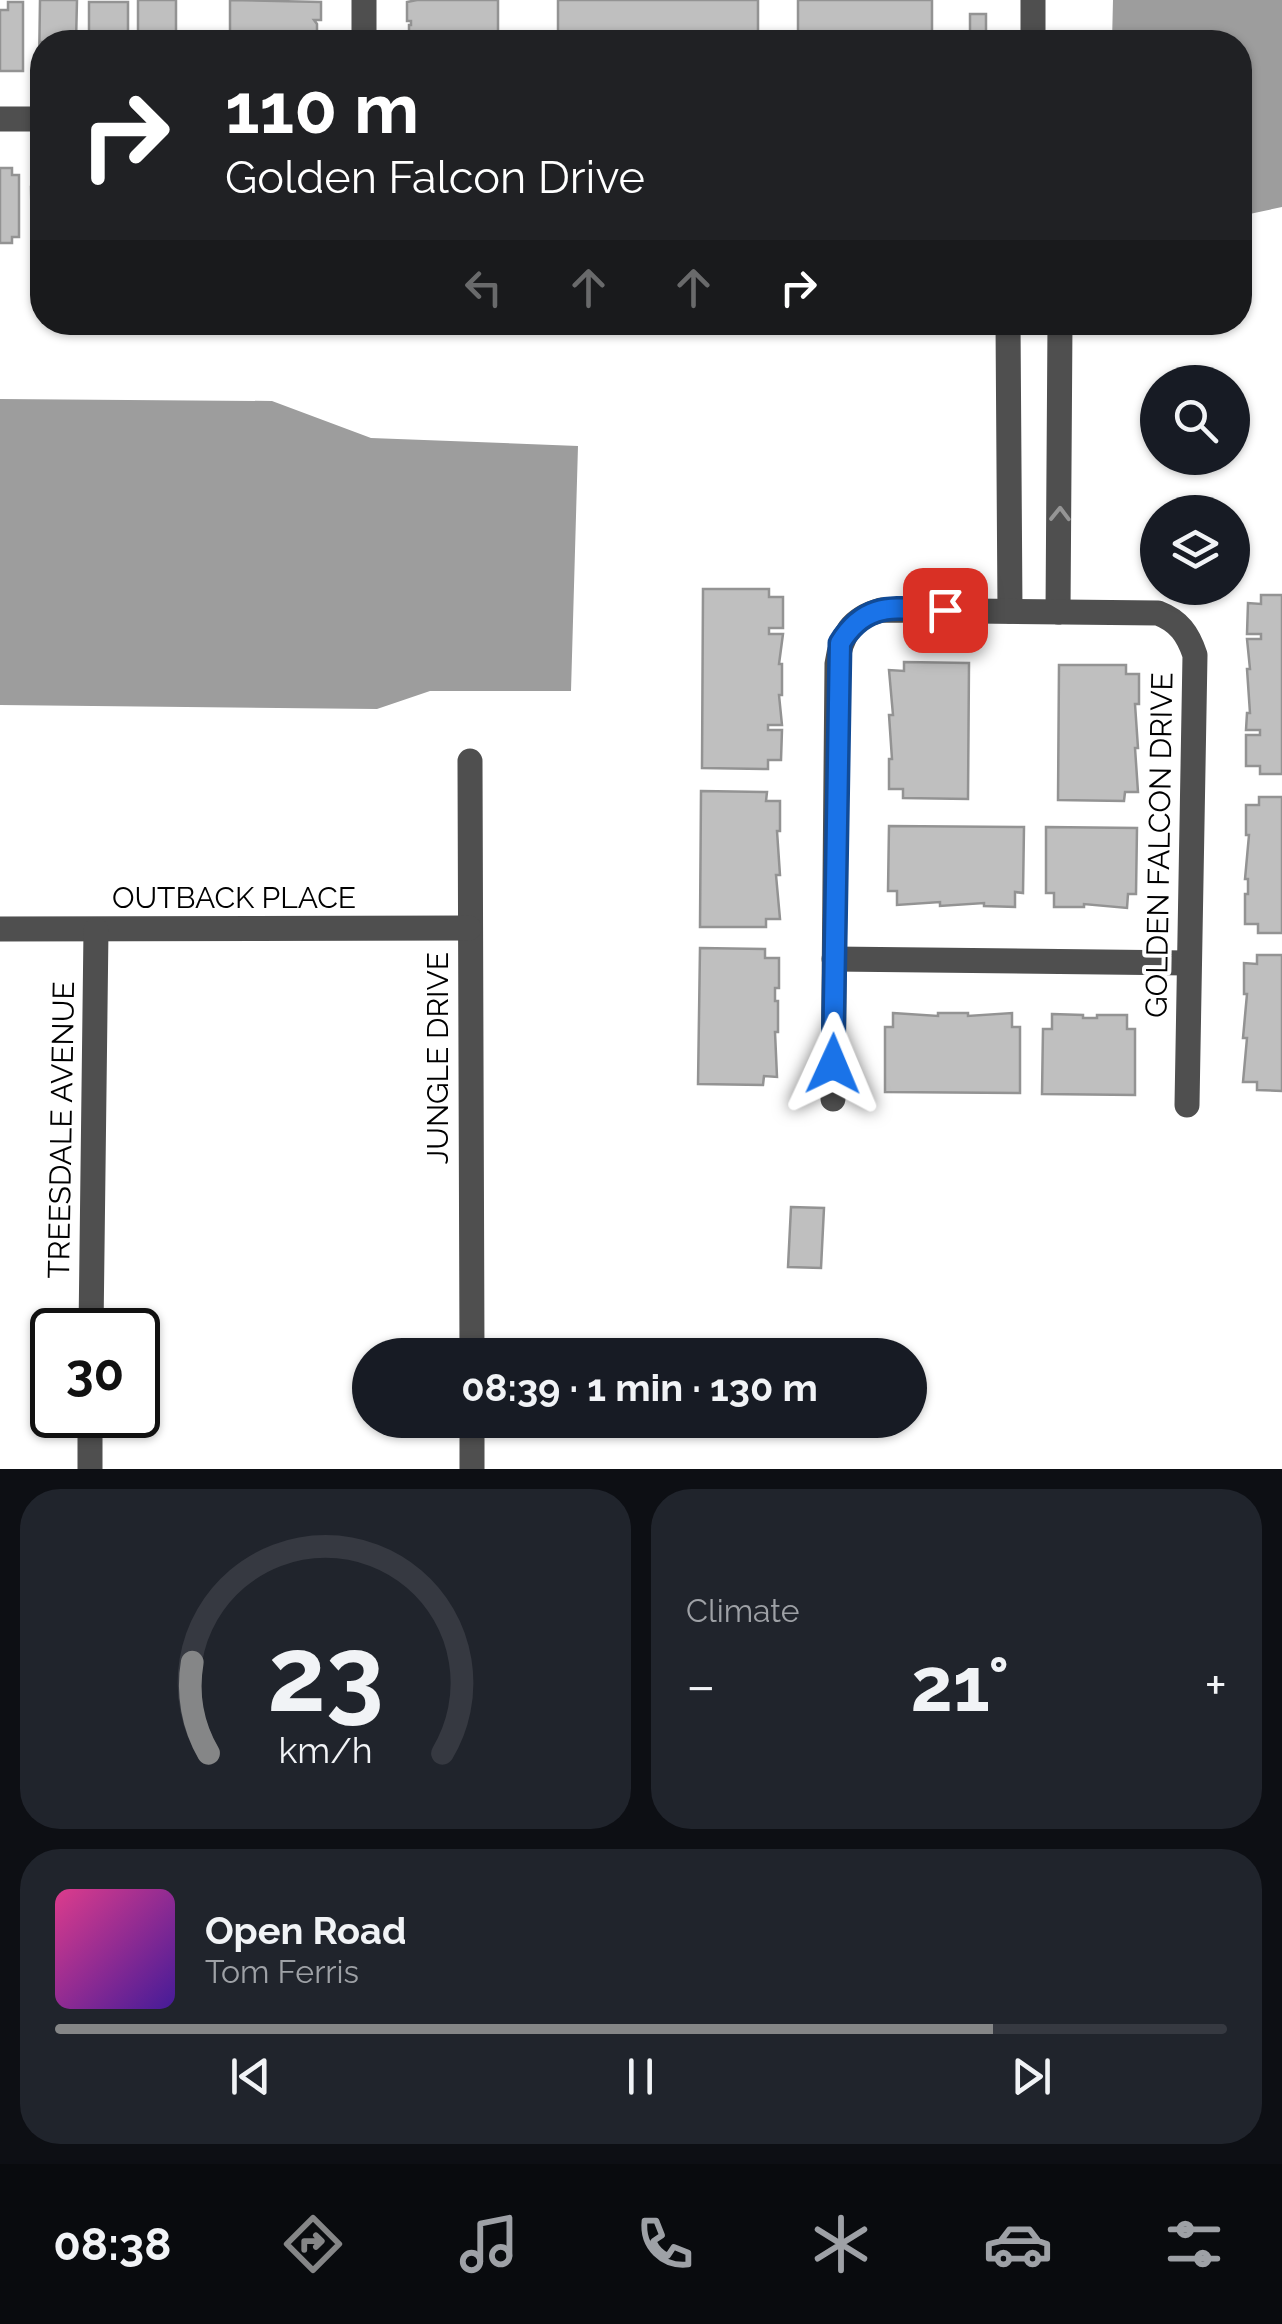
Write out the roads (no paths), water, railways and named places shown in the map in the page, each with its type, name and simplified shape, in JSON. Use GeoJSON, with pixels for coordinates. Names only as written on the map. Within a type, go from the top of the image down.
{"type":"FeatureCollection","features":[{"type":"Feature","properties":{"kind":"street"},"geometry":{"type":"LineString","coordinates":[[364,0],[364,30]]}},
{"type":"Feature","properties":{"kind":"street"},"geometry":{"type":"LineString","coordinates":[[1033,0],[1033,30]]}},
{"type":"Feature","properties":{"kind":"street"},"geometry":{"type":"LineString","coordinates":[[0,119],[30,119]]}},
{"type":"Feature","properties":{"kind":"street"},"geometry":{"type":"LineString","coordinates":[[1008,335],[1010,611]]}},
{"type":"Feature","properties":{"kind":"street"},"geometry":{"type":"LineString","coordinates":[[1058,612],[1060,335]]}},
{"type":"Feature","properties":{"kind":"street","name":"GOLDEN FALCON DRIVE"},"geometry":{"type":"LineString","coordinates":[[832,1099],[840,643],[851,626],[863,615],[881,610],[1158,613],[1172,618],[1190,641],[1195,656],[1187,1104]]}},
{"type":"Feature","properties":{"kind":"street","name":"JUNGLE DRIVE"},"geometry":{"type":"LineString","coordinates":[[470,761],[472,1338]]}},
{"type":"Feature","properties":{"kind":"street","name":"OUTBACK PLACE"},"geometry":{"type":"LineString","coordinates":[[0,929],[469,928]]}},
{"type":"Feature","properties":{"kind":"street","name":"TREESDALE AVENUE"},"geometry":{"type":"LineString","coordinates":[[91,1308],[96,930]]}},
{"type":"Feature","properties":{"kind":"street"},"geometry":{"type":"LineString","coordinates":[[834,958],[1189,963]]}},
{"type":"Feature","properties":{"kind":"street"},"geometry":{"type":"LineString","coordinates":[[90,1438],[90,1469]]}},
{"type":"Feature","properties":{"kind":"street"},"geometry":{"type":"LineString","coordinates":[[472,1438],[472,1469]]}}]}
